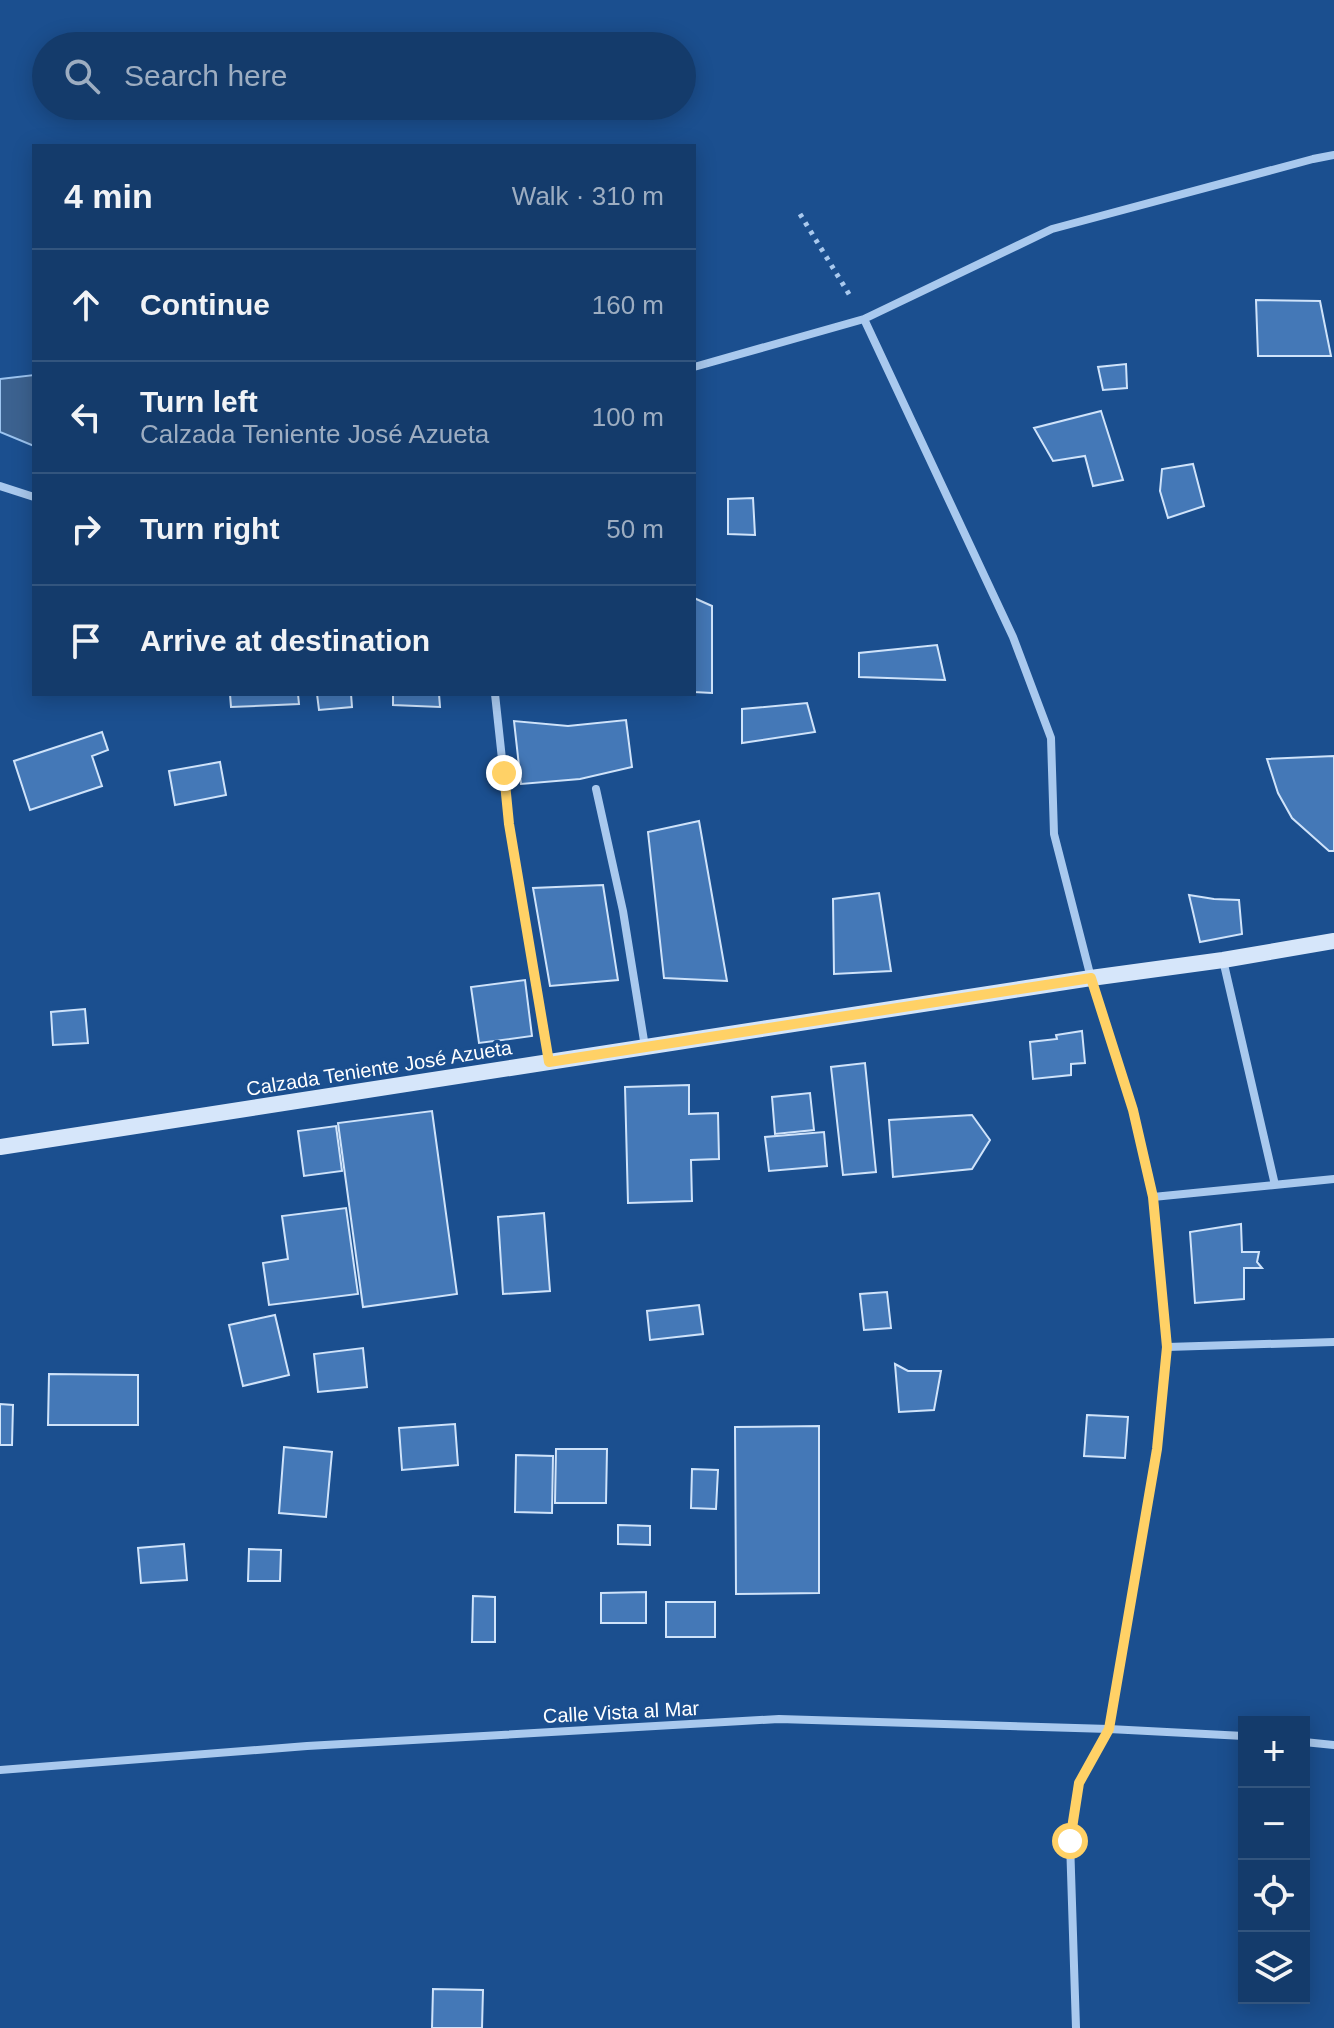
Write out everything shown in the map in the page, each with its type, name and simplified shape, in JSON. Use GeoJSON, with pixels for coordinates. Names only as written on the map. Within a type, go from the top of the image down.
{"type":"FeatureCollection","features":[{"type":"Feature","properties":{"kind":"main road","name":"Calzada Teniente José Azueta"},"geometry":{"type":"LineString","coordinates":[[0,1147],[1334,941]]}},
{"type":"Feature","properties":{"kind":"street"},"geometry":{"type":"LineString","coordinates":[[696,366],[864,319],[1052,229],[1334,155]]}},
{"type":"Feature","properties":{"kind":"street"},"geometry":{"type":"LineString","coordinates":[[864,319],[1013,637],[1051,738],[1054,834],[1091,978],[1133,1110],[1153,1197],[1167,1347],[1157,1449],[1109,1729],[1079,1783],[1070,1841],[1076,2028]]}},
{"type":"Feature","properties":{"kind":"street"},"geometry":{"type":"LineString","coordinates":[[0,486],[32,496]]}},
{"type":"Feature","properties":{"kind":"street"},"geometry":{"type":"LineString","coordinates":[[495,696],[509,824],[549,1062]]}},
{"type":"Feature","properties":{"kind":"street"},"geometry":{"type":"LineString","coordinates":[[596,789],[623,911],[645,1047]]}},
{"type":"Feature","properties":{"kind":"street"},"geometry":{"type":"LineString","coordinates":[[1223,960],[1275,1185]]}},
{"type":"Feature","properties":{"kind":"street"},"geometry":{"type":"LineString","coordinates":[[1153,1197],[1334,1179]]}},
{"type":"Feature","properties":{"kind":"street"},"geometry":{"type":"LineString","coordinates":[[1167,1347],[1334,1342]]}},
{"type":"Feature","properties":{"kind":"street","name":"Calle Vista al Mar"},"geometry":{"type":"LineString","coordinates":[[0,1770],[292,1747],[779,1719],[1238,1736]]}},
{"type":"Feature","properties":{"kind":"street"},"geometry":{"type":"LineString","coordinates":[[1310,1743],[1334,1745]]}},
{"type":"Feature","properties":{"kind":"path"},"geometry":{"type":"LineString","coordinates":[[800,214],[864,319]]}},
{"type":"Feature","properties":{"kind":"water"},"geometry":{"type":"Polygon","coordinates":[[[32,375],[32,445],[0,432],[0,379],[32,375]]]}},
{"type":"Feature","properties":{"kind":"building"},"geometry":{"type":"Polygon","coordinates":[[[1256,300],[1320,301],[1331,356],[1258,356],[1256,300]]]}},
{"type":"Feature","properties":{"kind":"building"},"geometry":{"type":"Polygon","coordinates":[[[1126,364],[1127,388],[1103,390],[1098,367],[1126,364]]]}},
{"type":"Feature","properties":{"kind":"building"},"geometry":{"type":"Polygon","coordinates":[[[1101,411],[1123,480],[1093,486],[1085,456],[1053,461],[1034,428],[1101,411]]]}},
{"type":"Feature","properties":{"kind":"building"},"geometry":{"type":"Polygon","coordinates":[[[1193,464],[1204,506],[1168,518],[1160,491],[1162,469],[1193,464]]]}},
{"type":"Feature","properties":{"kind":"building"},"geometry":{"type":"Polygon","coordinates":[[[753,498],[755,535],[728,534],[728,499],[753,498]]]}},
{"type":"Feature","properties":{"kind":"building"},"geometry":{"type":"Polygon","coordinates":[[[696,599],[712,606],[712,693],[696,692],[696,599]]]}},
{"type":"Feature","properties":{"kind":"building"},"geometry":{"type":"Polygon","coordinates":[[[937,645],[945,680],[859,677],[859,653],[937,645]]]}},
{"type":"Feature","properties":{"kind":"building"},"geometry":{"type":"Polygon","coordinates":[[[230,696],[298,696],[299,704],[231,707],[230,696]]]}},
{"type":"Feature","properties":{"kind":"building"},"geometry":{"type":"Polygon","coordinates":[[[317,696],[351,696],[352,707],[319,710],[317,696]]]}},
{"type":"Feature","properties":{"kind":"building"},"geometry":{"type":"Polygon","coordinates":[[[393,696],[439,696],[440,707],[393,705],[393,696]]]}},
{"type":"Feature","properties":{"kind":"building"},"geometry":{"type":"Polygon","coordinates":[[[807,703],[815,732],[742,743],[742,709],[807,703]]]}},
{"type":"Feature","properties":{"kind":"building"},"geometry":{"type":"Polygon","coordinates":[[[626,720],[632,767],[580,779],[521,784],[514,721],[568,726],[626,720]]]}},
{"type":"Feature","properties":{"kind":"building"},"geometry":{"type":"Polygon","coordinates":[[[102,732],[108,750],[92,756],[102,786],[30,810],[14,761],[102,732]]]}},
{"type":"Feature","properties":{"kind":"building"},"geometry":{"type":"Polygon","coordinates":[[[1334,756],[1334,851],[1329,851],[1292,818],[1278,793],[1267,759],[1334,756]]]}},
{"type":"Feature","properties":{"kind":"building"},"geometry":{"type":"Polygon","coordinates":[[[220,762],[226,795],[175,805],[169,771],[220,762]]]}},
{"type":"Feature","properties":{"kind":"building"},"geometry":{"type":"Polygon","coordinates":[[[699,821],[727,981],[664,978],[648,832],[699,821]]]}},
{"type":"Feature","properties":{"kind":"building"},"geometry":{"type":"Polygon","coordinates":[[[603,885],[618,980],[550,986],[533,888],[603,885]]]}},
{"type":"Feature","properties":{"kind":"building"},"geometry":{"type":"Polygon","coordinates":[[[879,893],[891,971],[834,974],[833,899],[879,893]]]}},
{"type":"Feature","properties":{"kind":"building"},"geometry":{"type":"Polygon","coordinates":[[[1189,895],[1239,900],[1242,934],[1200,942],[1189,895]]]}},
{"type":"Feature","properties":{"kind":"building"},"geometry":{"type":"Polygon","coordinates":[[[525,980],[532,1036],[479,1043],[471,987],[525,980]]]}},
{"type":"Feature","properties":{"kind":"building"},"geometry":{"type":"Polygon","coordinates":[[[85,1009],[88,1043],[53,1045],[51,1012],[85,1009]]]}},
{"type":"Feature","properties":{"kind":"building"},"geometry":{"type":"Polygon","coordinates":[[[1082,1031],[1085,1063],[1071,1064],[1071,1075],[1033,1079],[1030,1042],[1057,1039],[1056,1035],[1082,1031]]]}},
{"type":"Feature","properties":{"kind":"building"},"geometry":{"type":"Polygon","coordinates":[[[865,1063],[876,1172],[843,1175],[831,1067],[865,1063]]]}},
{"type":"Feature","properties":{"kind":"building"},"geometry":{"type":"Polygon","coordinates":[[[689,1085],[689,1114],[718,1113],[719,1159],[691,1160],[692,1201],[628,1203],[625,1087],[689,1085]]]}},
{"type":"Feature","properties":{"kind":"building"},"geometry":{"type":"Polygon","coordinates":[[[810,1093],[814,1130],[775,1134],[772,1097],[810,1093]]]}},
{"type":"Feature","properties":{"kind":"building"},"geometry":{"type":"Polygon","coordinates":[[[432,1111],[457,1294],[363,1307],[338,1123],[432,1111]]]}},
{"type":"Feature","properties":{"kind":"building"},"geometry":{"type":"Polygon","coordinates":[[[972,1115],[990,1140],[972,1169],[893,1177],[889,1120],[972,1115]]]}},
{"type":"Feature","properties":{"kind":"building"},"geometry":{"type":"Polygon","coordinates":[[[336,1126],[342,1171],[304,1176],[298,1131],[336,1126]]]}},
{"type":"Feature","properties":{"kind":"building"},"geometry":{"type":"Polygon","coordinates":[[[824,1132],[827,1166],[769,1171],[765,1137],[824,1132]]]}},
{"type":"Feature","properties":{"kind":"building"},"geometry":{"type":"Polygon","coordinates":[[[346,1208],[358,1294],[269,1305],[263,1263],[288,1259],[282,1216],[346,1208]]]}},
{"type":"Feature","properties":{"kind":"building"},"geometry":{"type":"Polygon","coordinates":[[[544,1213],[550,1291],[503,1294],[498,1217],[544,1213]]]}},
{"type":"Feature","properties":{"kind":"building"},"geometry":{"type":"Polygon","coordinates":[[[1241,1224],[1242,1252],[1259,1252],[1257,1262],[1262,1268],[1244,1268],[1244,1299],[1195,1303],[1190,1232],[1241,1224]]]}},
{"type":"Feature","properties":{"kind":"building"},"geometry":{"type":"Polygon","coordinates":[[[887,1292],[891,1328],[864,1330],[860,1294],[887,1292]]]}},
{"type":"Feature","properties":{"kind":"building"},"geometry":{"type":"Polygon","coordinates":[[[699,1305],[703,1334],[650,1340],[647,1311],[699,1305]]]}},
{"type":"Feature","properties":{"kind":"building"},"geometry":{"type":"Polygon","coordinates":[[[275,1315],[289,1375],[243,1386],[229,1325],[275,1315]]]}},
{"type":"Feature","properties":{"kind":"building"},"geometry":{"type":"Polygon","coordinates":[[[363,1348],[367,1387],[318,1392],[314,1354],[363,1348]]]}},
{"type":"Feature","properties":{"kind":"building"},"geometry":{"type":"Polygon","coordinates":[[[895,1364],[908,1371],[941,1371],[934,1410],[899,1412],[895,1364]]]}},
{"type":"Feature","properties":{"kind":"building"},"geometry":{"type":"Polygon","coordinates":[[[49,1374],[138,1375],[138,1425],[48,1425],[49,1374]]]}},
{"type":"Feature","properties":{"kind":"building"},"geometry":{"type":"Polygon","coordinates":[[[0,1404],[13,1405],[12,1445],[0,1445],[0,1404]]]}},
{"type":"Feature","properties":{"kind":"building"},"geometry":{"type":"Polygon","coordinates":[[[1087,1415],[1128,1417],[1125,1458],[1084,1456],[1087,1415]]]}},
{"type":"Feature","properties":{"kind":"building"},"geometry":{"type":"Polygon","coordinates":[[[455,1424],[458,1465],[402,1470],[399,1428],[455,1424]]]}},
{"type":"Feature","properties":{"kind":"building"},"geometry":{"type":"Polygon","coordinates":[[[819,1426],[819,1593],[736,1594],[735,1427],[819,1426]]]}},
{"type":"Feature","properties":{"kind":"building"},"geometry":{"type":"Polygon","coordinates":[[[284,1447],[332,1452],[326,1517],[279,1513],[284,1447]]]}},
{"type":"Feature","properties":{"kind":"building"},"geometry":{"type":"Polygon","coordinates":[[[556,1449],[607,1449],[606,1503],[555,1503],[556,1449]]]}},
{"type":"Feature","properties":{"kind":"building"},"geometry":{"type":"Polygon","coordinates":[[[516,1455],[553,1456],[552,1513],[515,1512],[516,1455]]]}},
{"type":"Feature","properties":{"kind":"building"},"geometry":{"type":"Polygon","coordinates":[[[692,1469],[718,1470],[716,1509],[691,1508],[692,1469]]]}},
{"type":"Feature","properties":{"kind":"building"},"geometry":{"type":"Polygon","coordinates":[[[618,1525],[650,1526],[650,1545],[618,1544],[618,1525]]]}},
{"type":"Feature","properties":{"kind":"building"},"geometry":{"type":"Polygon","coordinates":[[[184,1544],[187,1580],[141,1583],[138,1548],[184,1544]]]}},
{"type":"Feature","properties":{"kind":"building"},"geometry":{"type":"Polygon","coordinates":[[[249,1549],[281,1550],[280,1581],[248,1581],[249,1549]]]}},
{"type":"Feature","properties":{"kind":"building"},"geometry":{"type":"Polygon","coordinates":[[[646,1592],[646,1623],[601,1623],[601,1593],[646,1592]]]}},
{"type":"Feature","properties":{"kind":"building"},"geometry":{"type":"Polygon","coordinates":[[[473,1596],[495,1597],[495,1642],[472,1642],[473,1596]]]}},
{"type":"Feature","properties":{"kind":"building"},"geometry":{"type":"Polygon","coordinates":[[[666,1602],[715,1602],[715,1637],[666,1637],[666,1602]]]}},
{"type":"Feature","properties":{"kind":"building"},"geometry":{"type":"Polygon","coordinates":[[[433,1989],[483,1990],[482,2028],[432,2028],[433,1989]]]}},
{"type":"Feature","properties":{"kind":"route"},"geometry":{"type":"LineString","coordinates":[[504,773],[509,824],[549,1062],[1091,978],[1133,1110],[1153,1197],[1167,1347],[1157,1449],[1109,1729],[1079,1783],[1070,1841]]}}]}
